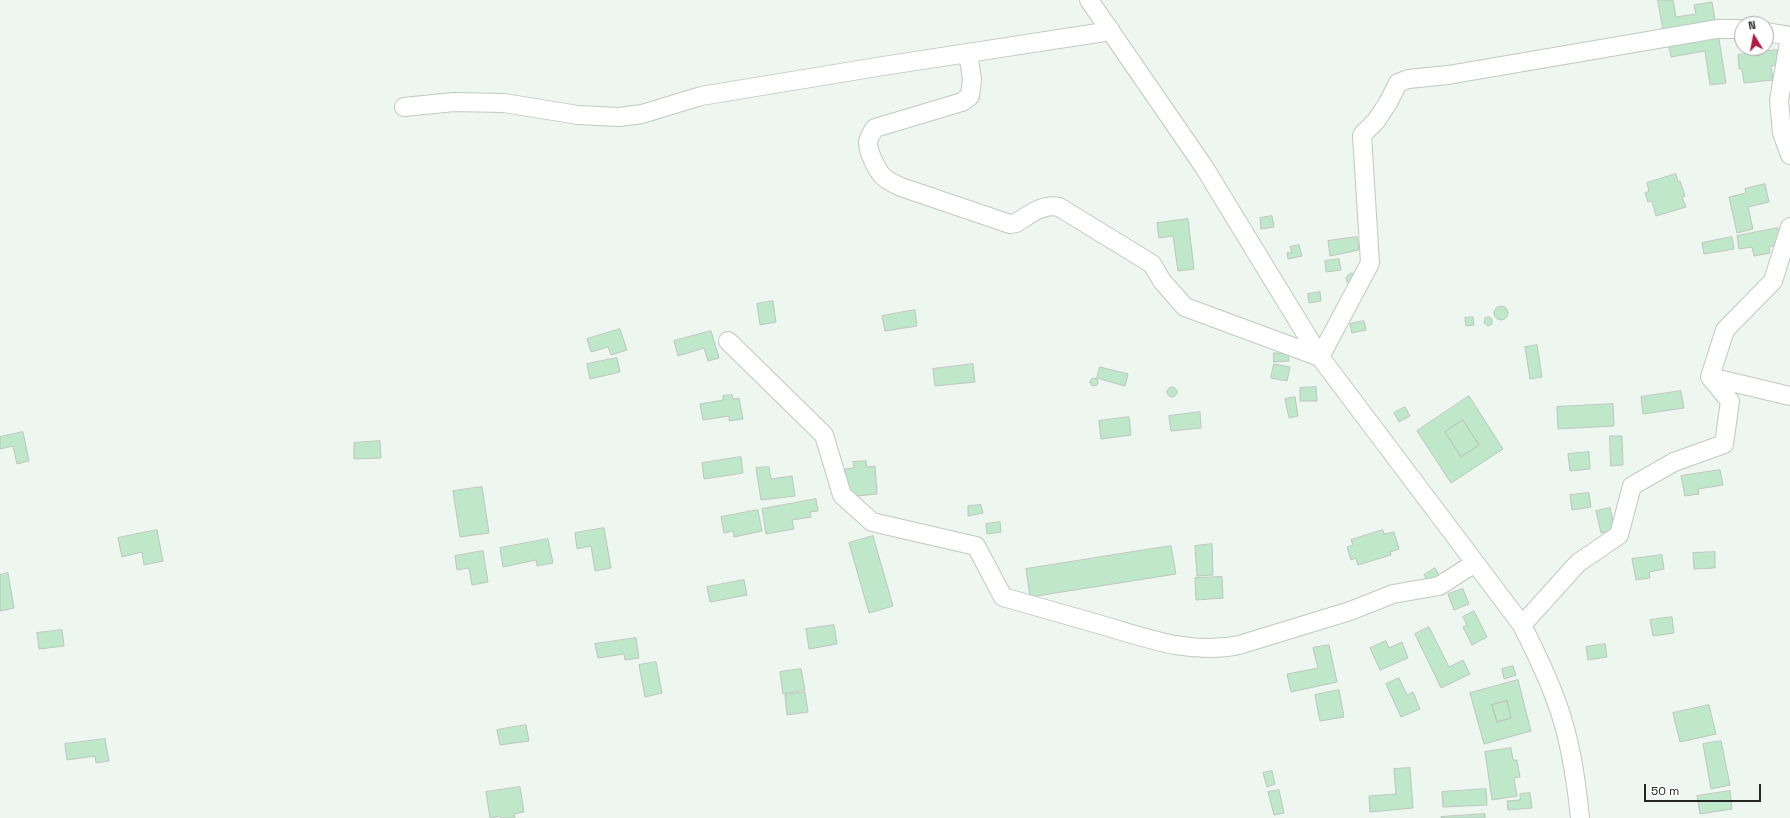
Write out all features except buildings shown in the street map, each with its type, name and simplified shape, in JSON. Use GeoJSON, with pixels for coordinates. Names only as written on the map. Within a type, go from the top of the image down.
{"type":"FeatureCollection","features":[{"type":"Feature","properties":{"kind":"street"},"geometry":{"type":"LineString","coordinates":[[1089,0],[1204,167],[1320,357],[1522,625],[1556,699],[1570,748],[1577,785],[1580,818]]}},
{"type":"Feature","properties":{"kind":"street"},"geometry":{"type":"LineString","coordinates":[[1320,357],[1370,263],[1362,135],[1376,121],[1388,103],[1398,83],[1408,79],[1448,75],[1717,29],[1734,29]]}},
{"type":"Feature","properties":{"kind":"street"},"geometry":{"type":"LineString","coordinates":[[404,107],[454,102],[504,103],[564,113],[619,117],[642,114],[701,96],[1111,31]]}},
{"type":"Feature","properties":{"kind":"street"},"geometry":{"type":"LineString","coordinates":[[1774,34],[1790,37],[1779,100],[1782,133],[1790,155]]}},
{"type":"Feature","properties":{"kind":"street"},"geometry":{"type":"LineString","coordinates":[[968,53],[972,79],[970,96],[962,102],[876,128],[871,134],[868,143],[872,155],[880,173],[890,182],[1010,224],[1016,223],[1045,206],[1051,205],[1058,207],[1152,264],[1162,281],[1185,306],[1320,357]]}},
{"type":"Feature","properties":{"kind":"street"},"geometry":{"type":"LineString","coordinates":[[1710,377],[1725,330],[1773,281],[1790,227]]}},
{"type":"Feature","properties":{"kind":"street"},"geometry":{"type":"LineString","coordinates":[[728,341],[824,435],[842,495],[872,522],[976,546],[1003,597],[1190,648],[1222,648],[1239,645],[1350,611],[1393,594],[1439,586],[1475,562]]}},
{"type":"Feature","properties":{"kind":"street"},"geometry":{"type":"LineString","coordinates":[[1710,377],[1790,396]]}},
{"type":"Feature","properties":{"kind":"street"},"geometry":{"type":"LineString","coordinates":[[1522,625],[1578,563],[1619,535],[1632,486],[1674,462],[1724,444],[1730,401],[1710,377]]}}]}
